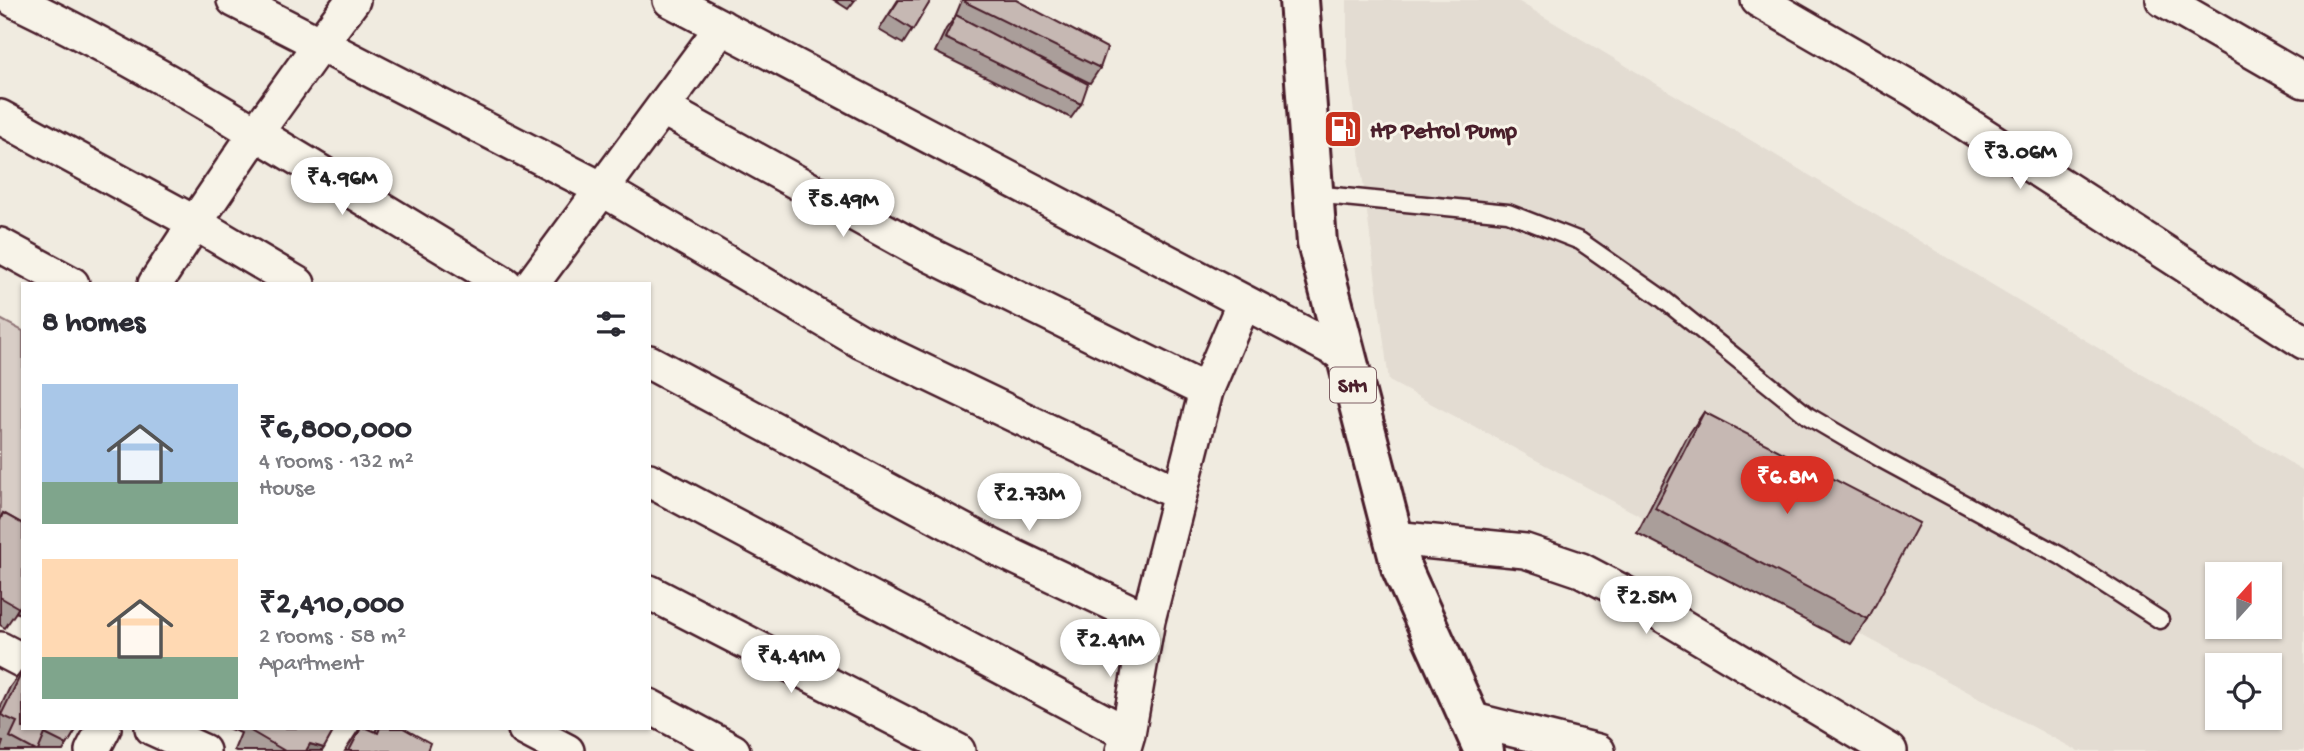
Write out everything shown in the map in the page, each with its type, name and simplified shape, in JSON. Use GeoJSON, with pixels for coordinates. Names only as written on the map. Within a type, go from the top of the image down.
{"type":"FeatureCollection","features":[{"type":"Feature","properties":{"kind":"main road","name":"SH1"},"geometry":{"type":"LineString","coordinates":[[1299,0],[1317,243],[1401,567],[1477,735]]}},
{"type":"Feature","properties":{"kind":"street"},"geometry":{"type":"LineString","coordinates":[[14,0],[92,38],[176,85],[502,282]]}},
{"type":"Feature","properties":{"kind":"street"},"geometry":{"type":"LineString","coordinates":[[234,0],[602,190],[860,341],[1180,494]]}},
{"type":"Feature","properties":{"kind":"street"},"geometry":{"type":"LineString","coordinates":[[156,282],[256,133],[354,0]]}},
{"type":"Feature","properties":{"kind":"street"},"geometry":{"type":"LineString","coordinates":[[670,0],[1345,355]]}},
{"type":"Feature","properties":{"kind":"street"},"geometry":{"type":"LineString","coordinates":[[1758,0],[1914,90],[2304,342]]}},
{"type":"Feature","properties":{"kind":"street"},"geometry":{"type":"LineString","coordinates":[[2163,0],[2304,81]]}},
{"type":"Feature","properties":{"kind":"street"},"geometry":{"type":"LineString","coordinates":[[533,282],[722,27]]}},
{"type":"Feature","properties":{"kind":"street"},"geometry":{"type":"LineString","coordinates":[[662,108],[918,249],[1206,391]]}},
{"type":"Feature","properties":{"kind":"street"},"geometry":{"type":"LineString","coordinates":[[0,117],[195,223],[295,282]]}},
{"type":"Feature","properties":{"kind":"street"},"geometry":{"type":"LineString","coordinates":[[0,245],[68,282]]}},
{"type":"Feature","properties":{"kind":"street"},"geometry":{"type":"LineString","coordinates":[[651,481],[1126,743],[1148,620],[1206,391],[1244,302]]}},
{"type":"Feature","properties":{"kind":"street"},"geometry":{"type":"LineString","coordinates":[[651,363],[994,547],[1148,620]]}},
{"type":"Feature","properties":{"kind":"street"},"geometry":{"type":"LineString","coordinates":[[1393,538],[1525,551],[1581,570],[1638,600],[1891,751]]}},
{"type":"Feature","properties":{"kind":"street"},"geometry":{"type":"LineString","coordinates":[[651,593],[958,751]]}},
{"type":"Feature","properties":{"kind":"street"},"geometry":{"type":"LineString","coordinates":[[0,649],[21,660]]}},
{"type":"Feature","properties":{"kind":"street"},"geometry":{"type":"LineString","coordinates":[[651,707],[733,751]]}},
{"type":"Feature","properties":{"kind":"street"},"geometry":{"type":"LineString","coordinates":[[92,751],[103,730]]}},
{"type":"Feature","properties":{"kind":"street"},"geometry":{"type":"LineString","coordinates":[[156,730],[203,751]]}},
{"type":"Feature","properties":{"kind":"street"},"geometry":{"type":"LineString","coordinates":[[527,730],[567,751]]}},
{"type":"Feature","properties":{"kind":"street"},"geometry":{"type":"LineString","coordinates":[[1477,735],[1598,751]]}},
{"type":"Feature","properties":{"kind":"lane"},"geometry":{"type":"LineString","coordinates":[[1313,194],[1508,213],[1580,241],[1663,299],[1808,415],[1883,460],[2061,556],[2160,620]]}},
{"type":"Feature","properties":{"kind":"shaded area"},"geometry":{"type":"Polygon","coordinates":[[[1347,0],[1516,0],[2304,471],[2304,751],[2078,751],[1389,381],[1347,59],[1347,0]]]}},
{"type":"Feature","properties":{"kind":"shaded area"},"geometry":{"type":"Polygon","coordinates":[[[0,319],[21,330],[21,541],[0,530],[0,319]]]}},
{"type":"Feature","properties":{"kind":"building"},"geometry":{"type":"Polygon","coordinates":[[[899,0],[931,0],[913,30],[889,15],[899,0]]]}},
{"type":"Feature","properties":{"kind":"building"},"geometry":{"type":"Polygon","coordinates":[[[1016,0],[1107,48],[1100,68],[965,2],[1016,0]]]}},
{"type":"Feature","properties":{"kind":"building"},"geometry":{"type":"Polygon","coordinates":[[[956,15],[1088,84],[1081,104],[945,38],[956,15]]]}},
{"type":"Feature","properties":{"kind":"building"},"geometry":{"type":"Polygon","coordinates":[[[1704,412],[1919,523],[1868,619],[1655,508],[1704,412]]]}},
{"type":"Feature","properties":{"kind":"building"},"geometry":{"type":"Polygon","coordinates":[[[3,513],[21,523],[19,608],[0,597],[0,521],[3,513]]]}},
{"type":"Feature","properties":{"kind":"building"},"geometry":{"type":"Polygon","coordinates":[[[21,674],[21,730],[76,730],[67,745],[45,734],[36,751],[10,737],[17,722],[1,715],[21,674]]]}},
{"type":"Feature","properties":{"kind":"building"},"geometry":{"type":"Polygon","coordinates":[[[249,730],[334,730],[324,748],[310,744],[306,751],[285,751],[249,730]]]}},
{"type":"Feature","properties":{"kind":"building"},"geometry":{"type":"Polygon","coordinates":[[[360,730],[378,733],[379,730],[407,730],[430,743],[427,751],[349,751],[360,730]]]}},
{"type":"Feature","properties":{"kind":"place","name":"HP Petrol Pump"},"geometry":{"type":"Point","coordinates":[1343,129]}}]}
